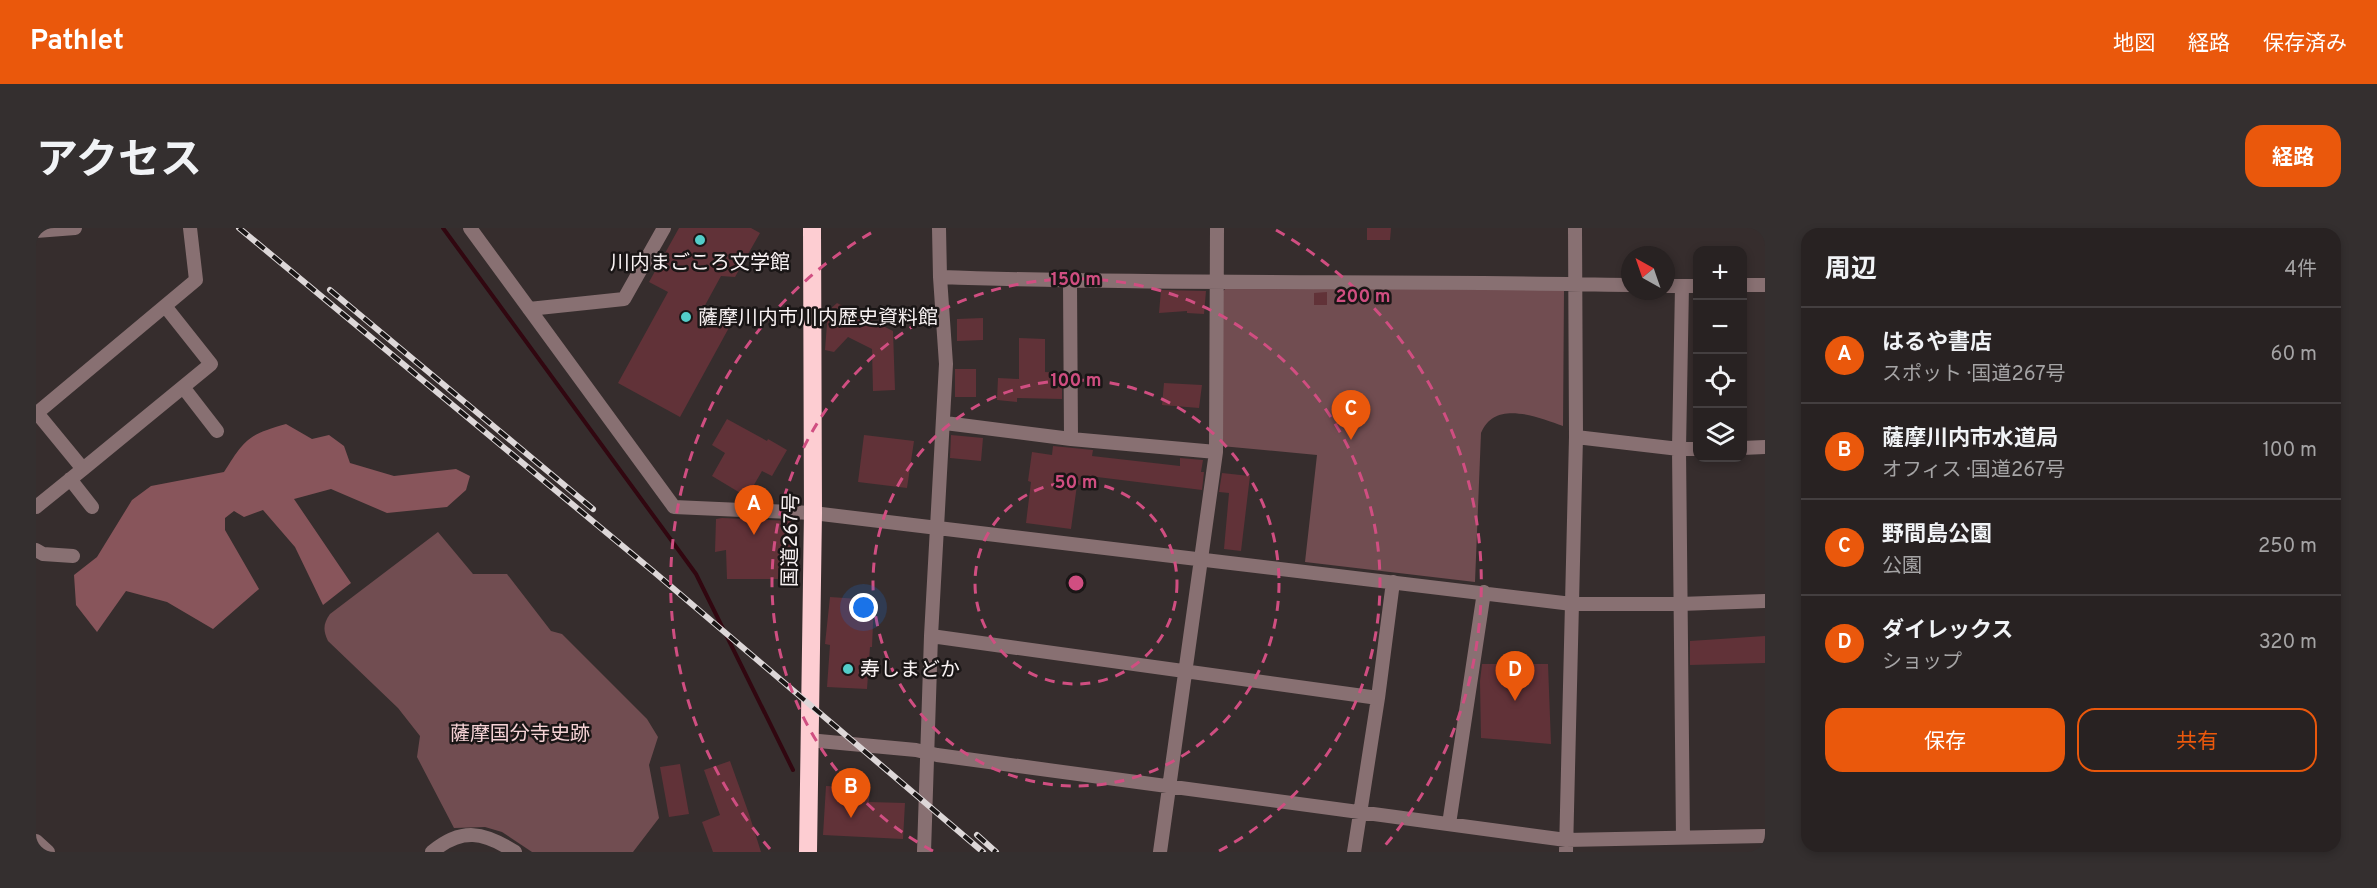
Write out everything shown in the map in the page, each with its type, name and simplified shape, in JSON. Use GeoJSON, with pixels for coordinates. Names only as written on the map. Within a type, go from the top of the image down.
{"type":"FeatureCollection","features":[{"type":"Feature","properties":{"kind":"highway","name":"国道267号"},"geometry":{"type":"LineString","coordinates":[[808,852],[813,513],[812,228]]}},
{"type":"Feature","properties":{"kind":"street"},"geometry":{"type":"LineString","coordinates":[[36,231],[75,228]]}},
{"type":"Feature","properties":{"kind":"street"},"geometry":{"type":"LineString","coordinates":[[83,469],[37,413],[196,280],[190,228]]}},
{"type":"Feature","properties":{"kind":"street"},"geometry":{"type":"LineString","coordinates":[[470,228],[674,507],[813,513],[1572,604],[1765,601]]}},
{"type":"Feature","properties":{"kind":"street"},"geometry":{"type":"LineString","coordinates":[[529,309],[624,299],[664,228]]}},
{"type":"Feature","properties":{"kind":"street"},"geometry":{"type":"LineString","coordinates":[[924,852],[931,636],[945,423],[946,364],[939,228]]}},
{"type":"Feature","properties":{"kind":"street"},"geometry":{"type":"LineString","coordinates":[[1160,852],[1216,452],[1217,228]]}},
{"type":"Feature","properties":{"kind":"street"},"geometry":{"type":"LineString","coordinates":[[1566,846],[1576,438],[1575,228]]}},
{"type":"Feature","properties":{"kind":"street"},"geometry":{"type":"LineString","coordinates":[[940,277],[1071,282],[1217,280],[1621,285]]}},
{"type":"Feature","properties":{"kind":"street"},"geometry":{"type":"LineString","coordinates":[[1071,282],[1071,439]]}},
{"type":"Feature","properties":{"kind":"street"},"geometry":{"type":"LineString","coordinates":[[1747,285],[1765,285]]}},
{"type":"Feature","properties":{"kind":"street"},"geometry":{"type":"LineString","coordinates":[[1675,286],[1693,286]]}},
{"type":"Feature","properties":{"kind":"street"},"geometry":{"type":"LineString","coordinates":[[1683,286],[1680,449],[1683,838]]}},
{"type":"Feature","properties":{"kind":"street"},"geometry":{"type":"LineString","coordinates":[[36,507],[211,364],[165,306]]}},
{"type":"Feature","properties":{"kind":"street"},"geometry":{"type":"LineString","coordinates":[[183,387],[217,431]]}},
{"type":"Feature","properties":{"kind":"street"},"geometry":{"type":"LineString","coordinates":[[945,423],[1071,439],[1216,452]]}},
{"type":"Feature","properties":{"kind":"street"},"geometry":{"type":"LineString","coordinates":[[1576,438],[1693,449]]}},
{"type":"Feature","properties":{"kind":"street"},"geometry":{"type":"LineString","coordinates":[[1747,448],[1765,447]]}},
{"type":"Feature","properties":{"kind":"street"},"geometry":{"type":"LineString","coordinates":[[70,479],[92,507]]}},
{"type":"Feature","properties":{"kind":"street"},"geometry":{"type":"LineString","coordinates":[[36,550],[43,554],[73,556]]}},
{"type":"Feature","properties":{"kind":"street"},"geometry":{"type":"LineString","coordinates":[[1354,852],[1393,582]]}},
{"type":"Feature","properties":{"kind":"street"},"geometry":{"type":"LineString","coordinates":[[1449,824],[1484,592]]}},
{"type":"Feature","properties":{"kind":"street"},"geometry":{"type":"LineString","coordinates":[[931,636],[1378,698]]}},
{"type":"Feature","properties":{"kind":"street"},"geometry":{"type":"LineString","coordinates":[[808,740],[928,753],[1360,811],[1449,824],[1566,846],[1683,838],[1765,836]]}},
{"type":"Feature","properties":{"kind":"street"},"geometry":{"type":"LineString","coordinates":[[432,852],[453,839],[469,834],[483,835],[516,852]]}},
{"type":"Feature","properties":{"kind":"street"},"geometry":{"type":"LineString","coordinates":[[36,841],[48,852]]}},
{"type":"Feature","properties":{"kind":"green space"},"geometry":{"type":"Polygon","coordinates":[[[1227,287],[1564,290],[1563,426],[1529,415],[1506,413],[1496,416],[1487,423],[1481,433],[1475,582],[1305,562],[1317,455],[1221,446],[1223,291],[1227,287]]]}},
{"type":"Feature","properties":{"kind":"green space","name":"薩摩国分寺史跡"},"geometry":{"type":"Polygon","coordinates":[[[438,532],[473,574],[507,574],[551,631],[562,634],[647,719],[658,737],[649,765],[659,818],[633,852],[532,852],[502,832],[485,827],[454,828],[417,757],[420,736],[398,708],[328,641],[324,627],[330,614],[438,532]]]}},
{"type":"Feature","properties":{"kind":"shaded area"},"geometry":{"type":"Polygon","coordinates":[[[286,424],[312,439],[329,435],[344,446],[350,463],[394,476],[456,469],[470,476],[466,490],[447,507],[387,513],[331,489],[294,499],[351,583],[323,605],[295,547],[263,510],[244,517],[234,511],[225,518],[225,530],[259,589],[213,629],[167,602],[126,591],[97,632],[76,605],[74,575],[97,557],[132,500],[151,486],[224,472],[248,440],[255,435],[286,424]]]}},
{"type":"Feature","properties":{"kind":"building","name":"薩摩川内市川内歴史資料館"},"geometry":{"type":"Polygon","coordinates":[[[679,228],[751,228],[760,233],[735,277],[721,276],[703,309],[731,324],[680,417],[618,383],[668,292],[649,282],[679,228]]]}},
{"type":"Feature","properties":{"kind":"building"},"geometry":{"type":"Polygon","coordinates":[[[1367,228],[1391,228],[1390,240],[1367,240],[1367,228]]]}},
{"type":"Feature","properties":{"kind":"building"},"geometry":{"type":"Polygon","coordinates":[[[1161,290],[1206,291],[1204,314],[1187,313],[1187,311],[1159,313],[1161,290]]]}},
{"type":"Feature","properties":{"kind":"building"},"geometry":{"type":"Polygon","coordinates":[[[1327,292],[1327,305],[1314,305],[1314,293],[1327,292]]]}},
{"type":"Feature","properties":{"kind":"building"},"geometry":{"type":"Polygon","coordinates":[[[837,303],[893,331],[895,390],[873,391],[872,349],[848,337],[834,352],[825,350],[828,311],[837,303]]]}},
{"type":"Feature","properties":{"kind":"building"},"geometry":{"type":"Polygon","coordinates":[[[983,318],[983,340],[957,341],[957,319],[983,318]]]}},
{"type":"Feature","properties":{"kind":"building"},"geometry":{"type":"Polygon","coordinates":[[[1019,338],[1045,339],[1045,372],[1062,373],[1062,399],[1017,398],[1017,402],[997,400],[998,378],[1019,379],[1019,338]]]}},
{"type":"Feature","properties":{"kind":"building"},"geometry":{"type":"Polygon","coordinates":[[[955,369],[976,369],[976,397],[955,397],[955,369]]]}},
{"type":"Feature","properties":{"kind":"building"},"geometry":{"type":"Polygon","coordinates":[[[1164,383],[1202,385],[1199,408],[1162,405],[1164,383]]]}},
{"type":"Feature","properties":{"kind":"building"},"geometry":{"type":"Polygon","coordinates":[[[727,419],[787,450],[772,476],[762,471],[747,497],[712,476],[725,453],[712,445],[727,419]]]}},
{"type":"Feature","properties":{"kind":"building"},"geometry":{"type":"Polygon","coordinates":[[[864,435],[914,441],[907,488],[858,482],[864,435]]]}},
{"type":"Feature","properties":{"kind":"building"},"geometry":{"type":"Polygon","coordinates":[[[951,435],[983,438],[981,461],[950,458],[951,435]]]}},
{"type":"Feature","properties":{"kind":"building"},"geometry":{"type":"Polygon","coordinates":[[[1053,446],[1093,450],[1092,456],[1180,466],[1180,458],[1203,460],[1202,490],[1089,476],[1088,486],[1077,485],[1071,529],[1026,523],[1032,452],[1052,455],[1053,446]]]}},
{"type":"Feature","properties":{"kind":"building"},"geometry":{"type":"Polygon","coordinates":[[[1222,473],[1250,476],[1241,551],[1224,549],[1229,493],[1219,492],[1222,473]]]}},
{"type":"Feature","properties":{"kind":"building"},"geometry":{"type":"Polygon","coordinates":[[[716,519],[791,521],[791,579],[727,579],[726,550],[715,552],[716,519]]]}},
{"type":"Feature","properties":{"kind":"building"},"geometry":{"type":"Polygon","coordinates":[[[830,597],[874,600],[867,689],[827,687],[830,645],[825,644],[830,597]]]}},
{"type":"Feature","properties":{"kind":"building"},"geometry":{"type":"Polygon","coordinates":[[[1765,636],[1765,663],[1690,665],[1690,641],[1765,636]]]}},
{"type":"Feature","properties":{"kind":"building"},"geometry":{"type":"Polygon","coordinates":[[[1482,664],[1548,664],[1551,744],[1481,738],[1482,664]]]}},
{"type":"Feature","properties":{"kind":"building"},"geometry":{"type":"Polygon","coordinates":[[[730,761],[761,852],[713,852],[702,822],[720,815],[704,770],[730,761]]]}},
{"type":"Feature","properties":{"kind":"building"},"geometry":{"type":"Polygon","coordinates":[[[680,764],[689,814],[669,817],[660,767],[680,764]]]}},
{"type":"Feature","properties":{"kind":"building"},"geometry":{"type":"Polygon","coordinates":[[[826,786],[870,788],[869,802],[905,803],[903,839],[823,835],[826,786]]]}},
{"type":"Feature","properties":{"kind":"waterway"},"geometry":{"type":"LineString","coordinates":[[443,228],[696,574],[793,770]]}},
{"type":"Feature","properties":{"kind":"railway"},"geometry":{"type":"LineString","coordinates":[[239,228],[654,572],[983,852]]}},
{"type":"Feature","properties":{"kind":"railway"},"geometry":{"type":"LineString","coordinates":[[330,290],[593,509]]}},
{"type":"Feature","properties":{"kind":"railway"},"geometry":{"type":"LineString","coordinates":[[977,835],[996,852]]}},
{"type":"Feature","properties":{"kind":"place","name":"川内まごころ文学館"},"geometry":{"type":"Point","coordinates":[700,240]}},
{"type":"Feature","properties":{"kind":"place","name":"薩摩川内市川内歴史資料館"},"geometry":{"type":"Point","coordinates":[686,317]}},
{"type":"Feature","properties":{"kind":"place","name":"野間島公園"},"geometry":{"type":"Point","coordinates":[1351,440]}},
{"type":"Feature","properties":{"kind":"place","name":"はるや書店"},"geometry":{"type":"Point","coordinates":[754,535]}},
{"type":"Feature","properties":{"kind":"place","name":"寿しまどか"},"geometry":{"type":"Point","coordinates":[848,669]}},
{"type":"Feature","properties":{"kind":"place","name":"ダイレックス"},"geometry":{"type":"Point","coordinates":[1515,701]}},
{"type":"Feature","properties":{"kind":"place","name":"薩摩川内市水道局"},"geometry":{"type":"Point","coordinates":[851,818]}}]}
